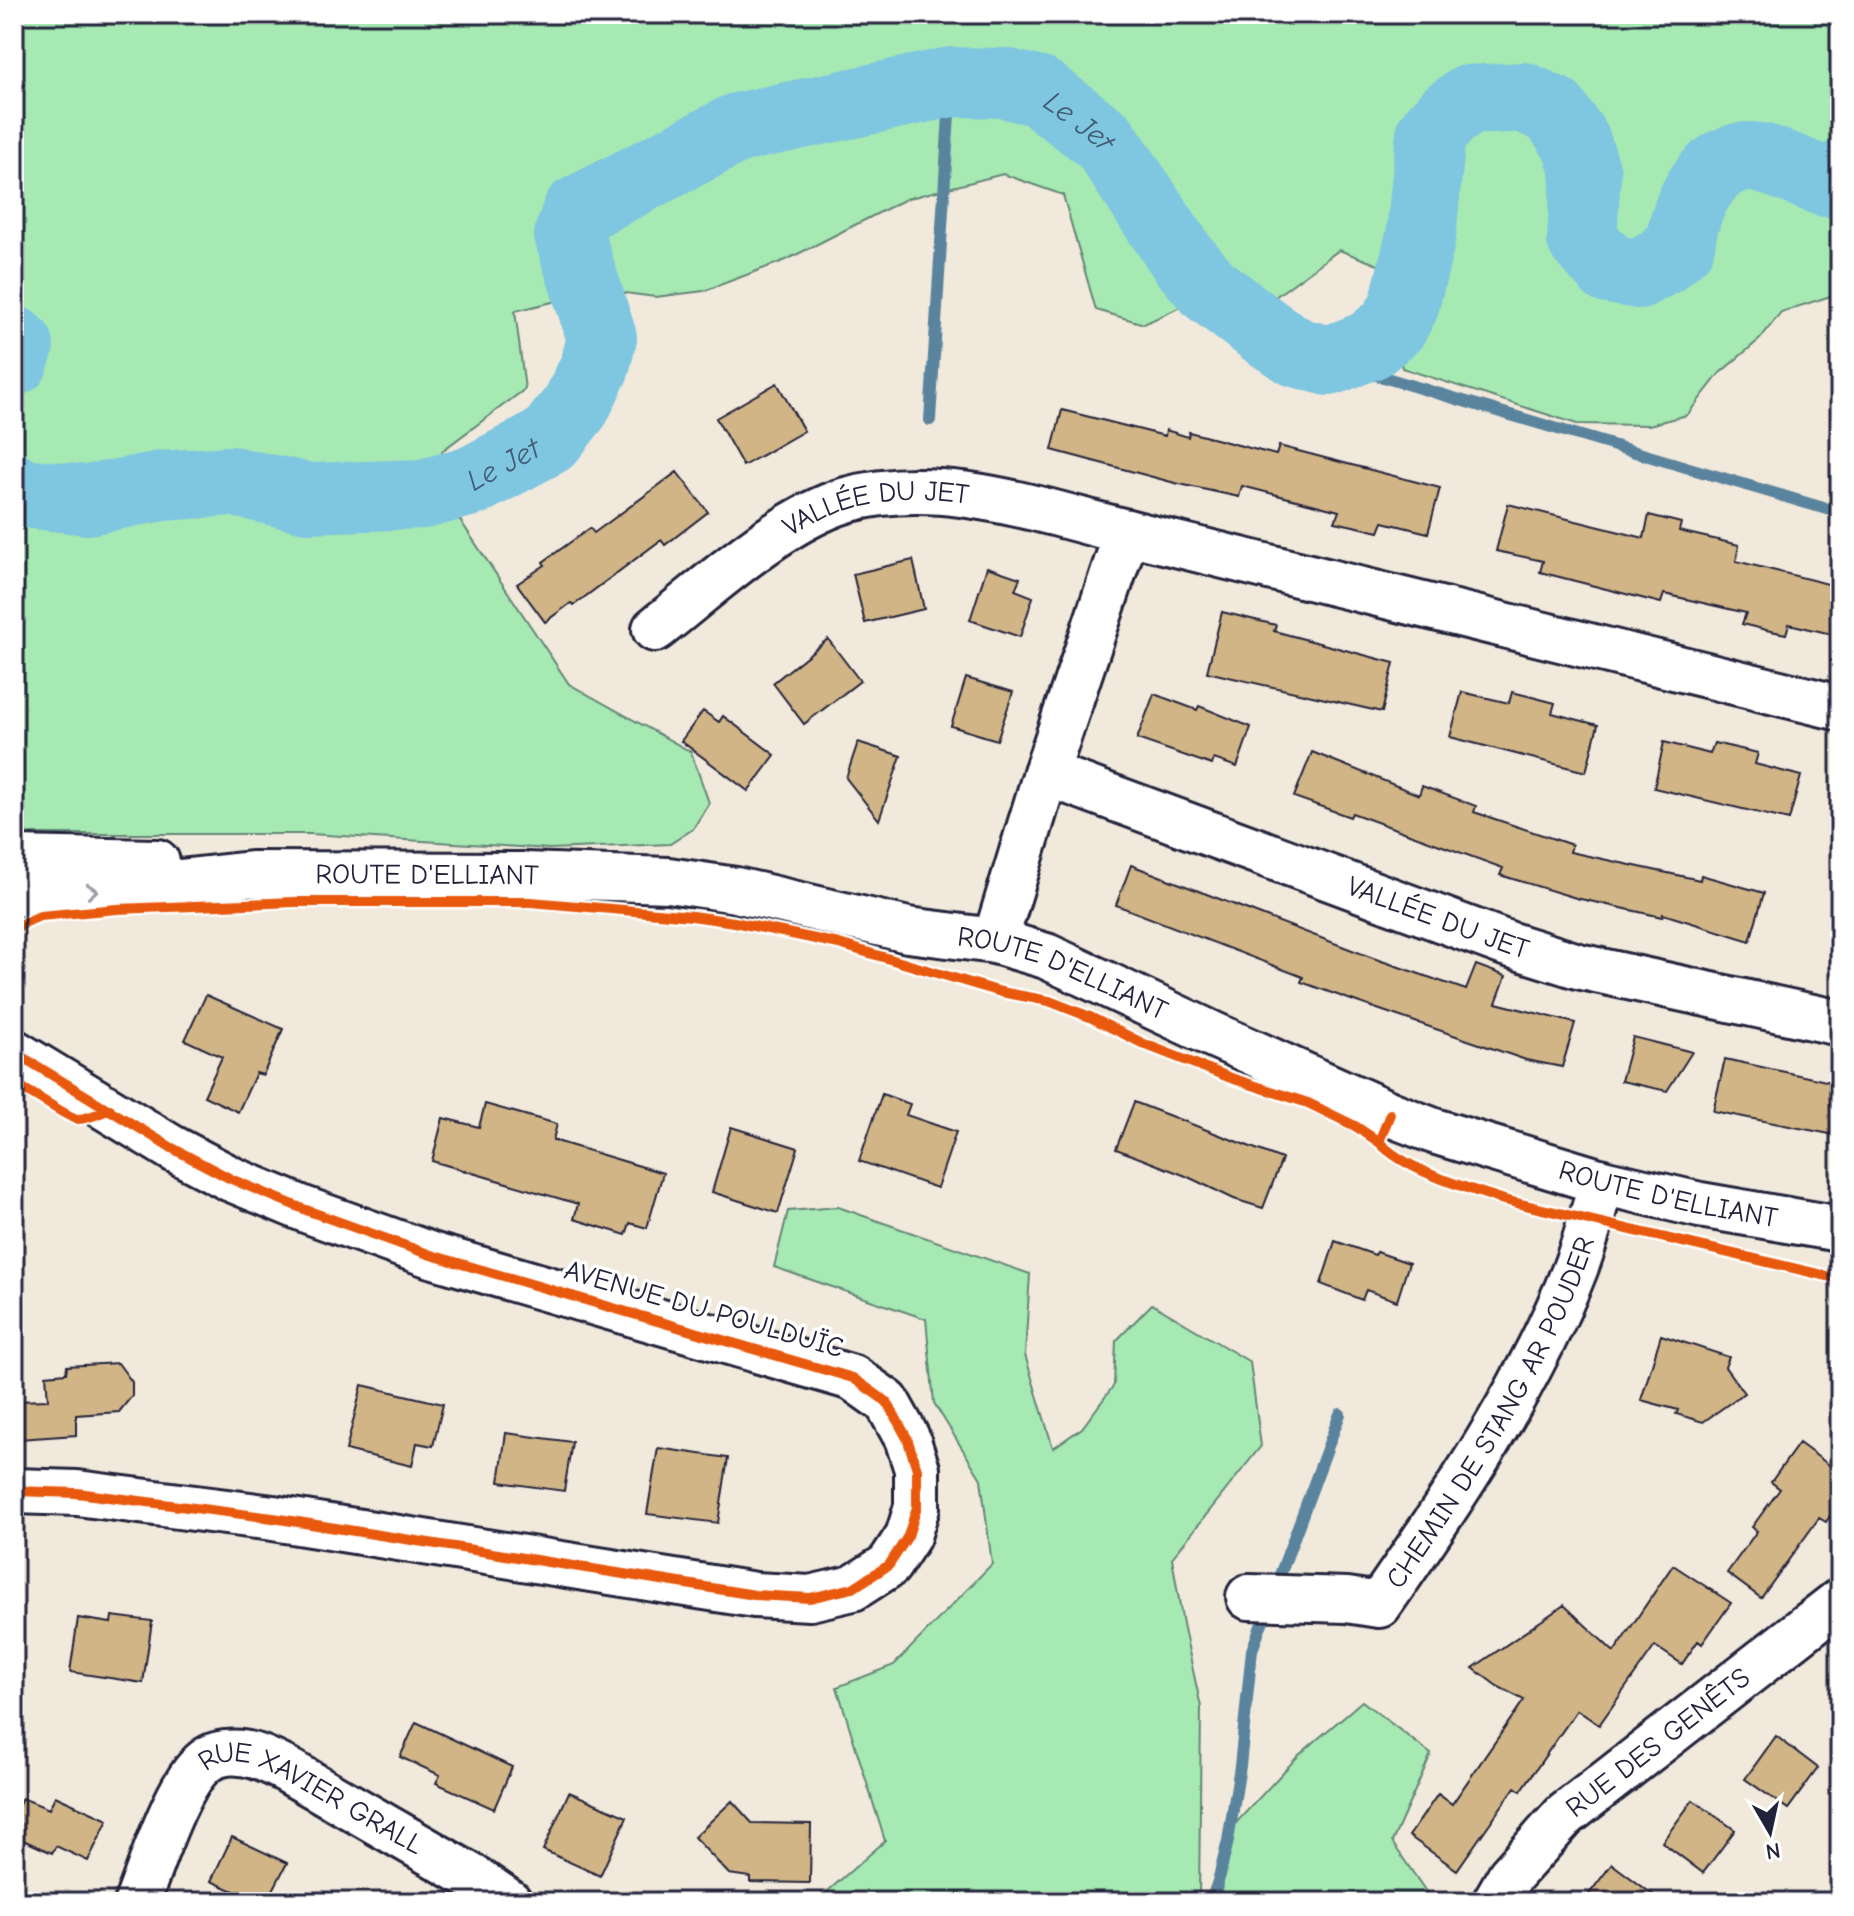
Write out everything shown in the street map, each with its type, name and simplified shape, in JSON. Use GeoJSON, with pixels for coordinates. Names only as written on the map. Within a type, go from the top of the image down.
{"type":"FeatureCollection","features":[{"type":"Feature","properties":{"kind":"street","name":"VALLÉE DU JET"},"geometry":{"type":"LineString","coordinates":[[655,629],[781,533],[816,513],[859,498],[933,491],[973,496],[1127,532],[1840,708]]}},
{"type":"Feature","properties":{"kind":"street"},"geometry":{"type":"LineString","coordinates":[[995,941],[1046,773],[1127,532]]}},
{"type":"Feature","properties":{"kind":"street","name":"VALLÉE DU JET"},"geometry":{"type":"LineString","coordinates":[[1046,773],[1508,944],[1592,969],[1840,1023]]}},
{"type":"Feature","properties":{"kind":"street","name":"ROUTE D'ELLIANT"},"geometry":{"type":"LineString","coordinates":[[14,859],[152,862],[251,874]]}},
{"type":"Feature","properties":{"kind":"street","name":"ROUTE D'ELLIANT"},"geometry":{"type":"LineString","coordinates":[[14,894],[103,890],[251,874],[524,875],[668,880],[736,890],[908,930],[995,941],[1046,956],[1390,1114],[1490,1149],[1602,1182],[1700,1205],[1840,1229]]}},
{"type":"Feature","properties":{"kind":"street","name":"AVENUE DU POULDUÏC"},"geometry":{"type":"LineString","coordinates":[[14,1052],[172,1148],[231,1179],[306,1210],[431,1255],[853,1378],[887,1402],[907,1438],[917,1469],[917,1507],[908,1536],[889,1565],[853,1588],[810,1598],[755,1595],[273,1518],[77,1493],[14,1491]]}},
{"type":"Feature","properties":{"kind":"street","name":"CHEMIN DE STANG AR POUDER"},"geometry":{"type":"LineString","coordinates":[[1249,1597],[1347,1600],[1379,1605],[1429,1534],[1542,1342],[1576,1267],[1602,1182]]}},
{"type":"Feature","properties":{"kind":"street","name":"RUE DES GENÊTS"},"geometry":{"type":"LineString","coordinates":[[1495,1902],[1510,1876],[1565,1815],[1840,1601]]}},
{"type":"Feature","properties":{"kind":"street","name":"RUE XAVIER GRALL"},"geometry":{"type":"LineString","coordinates":[[137,1902],[190,1778],[209,1759],[229,1752],[262,1758],[285,1769],[474,1878],[509,1902]]}},
{"type":"Feature","properties":{"kind":"green space"},"geometry":{"type":"Polygon","coordinates":[[[14,14],[1840,14],[1840,293],[1781,312],[1760,339],[1720,373],[1687,415],[1649,425],[1577,424],[1402,368],[1381,266],[1339,250],[1271,300],[1248,276],[1144,324],[1096,310],[1063,195],[1003,174],[906,199],[786,260],[704,291],[655,297],[603,290],[515,311],[525,389],[442,451],[458,517],[569,684],[691,752],[709,803],[693,829],[670,844],[550,849],[310,834],[14,834],[14,14]]]}},
{"type":"Feature","properties":{"kind":"green space"},"geometry":{"type":"Polygon","coordinates":[[[838,1207],[1030,1274],[1025,1355],[1053,1448],[1082,1428],[1114,1385],[1116,1341],[1152,1304],[1250,1362],[1261,1446],[1172,1558],[1201,1707],[1199,1902],[820,1902],[821,1897],[885,1841],[837,1687],[894,1665],[992,1564],[981,1479],[934,1403],[926,1319],[774,1267],[788,1211],[838,1207]]]}},
{"type":"Feature","properties":{"kind":"green space"},"geometry":{"type":"Polygon","coordinates":[[[1362,1701],[1431,1754],[1392,1842],[1433,1902],[1205,1902],[1234,1825],[1299,1755],[1362,1701]]]}},
{"type":"Feature","properties":{"kind":"building"},"geometry":{"type":"Polygon","coordinates":[[[777,383],[804,431],[743,466],[716,418],[777,383]]]}},
{"type":"Feature","properties":{"kind":"building"},"geometry":{"type":"Polygon","coordinates":[[[1062,410],[1165,436],[1166,430],[1188,437],[1189,432],[1276,455],[1279,446],[1440,488],[1428,533],[1383,522],[1379,532],[1335,522],[1339,511],[1242,486],[1239,497],[1052,450],[1062,410]]]}},
{"type":"Feature","properties":{"kind":"building"},"geometry":{"type":"Polygon","coordinates":[[[677,472],[708,512],[665,545],[661,540],[574,605],[571,603],[545,622],[517,584],[590,528],[594,533],[677,472]]]}},
{"type":"Feature","properties":{"kind":"building"},"geometry":{"type":"Polygon","coordinates":[[[1508,504],[1644,538],[1649,515],[1681,523],[1679,531],[1739,545],[1736,561],[1840,587],[1840,636],[1789,624],[1786,634],[1766,630],[1742,624],[1746,613],[1664,594],[1661,603],[1540,572],[1543,561],[1496,551],[1508,504]]]}},
{"type":"Feature","properties":{"kind":"building"},"geometry":{"type":"Polygon","coordinates":[[[913,560],[924,609],[865,623],[853,574],[913,560]]]}},
{"type":"Feature","properties":{"kind":"building"},"geometry":{"type":"Polygon","coordinates":[[[987,567],[1020,578],[1015,590],[1033,597],[1020,637],[970,620],[987,567]]]}},
{"type":"Feature","properties":{"kind":"building"},"geometry":{"type":"Polygon","coordinates":[[[1222,612],[1276,625],[1274,631],[1394,663],[1382,712],[1207,672],[1222,612]]]}},
{"type":"Feature","properties":{"kind":"building"},"geometry":{"type":"Polygon","coordinates":[[[828,639],[860,681],[804,724],[773,683],[828,639]]]}},
{"type":"Feature","properties":{"kind":"building"},"geometry":{"type":"Polygon","coordinates":[[[966,678],[1013,692],[997,740],[951,726],[966,678]]]}},
{"type":"Feature","properties":{"kind":"building"},"geometry":{"type":"Polygon","coordinates":[[[1462,692],[1509,703],[1512,692],[1555,703],[1552,713],[1598,725],[1586,772],[1450,737],[1462,692]]]}},
{"type":"Feature","properties":{"kind":"building"},"geometry":{"type":"Polygon","coordinates":[[[1154,694],[1197,710],[1199,706],[1251,727],[1237,767],[1214,759],[1212,765],[1137,739],[1154,694]]]}},
{"type":"Feature","properties":{"kind":"building"},"geometry":{"type":"Polygon","coordinates":[[[703,711],[719,722],[723,716],[775,755],[748,791],[681,741],[703,711]]]}},
{"type":"Feature","properties":{"kind":"building"},"geometry":{"type":"Polygon","coordinates":[[[858,742],[901,756],[879,820],[846,778],[858,742]]]}},
{"type":"Feature","properties":{"kind":"building"},"geometry":{"type":"Polygon","coordinates":[[[1664,742],[1710,754],[1714,743],[1758,753],[1755,764],[1801,776],[1789,820],[1654,788],[1664,742]]]}},
{"type":"Feature","properties":{"kind":"building"},"geometry":{"type":"Polygon","coordinates":[[[1312,752],[1419,795],[1422,786],[1476,806],[1474,812],[1572,845],[1570,852],[1700,880],[1701,875],[1764,893],[1750,941],[1663,914],[1662,917],[1576,898],[1500,875],[1503,868],[1352,813],[1350,817],[1294,797],[1312,752]]]}},
{"type":"Feature","properties":{"kind":"building"},"geometry":{"type":"Polygon","coordinates":[[[1131,865],[1373,958],[1466,990],[1476,965],[1506,976],[1496,1003],[1575,1023],[1562,1067],[1526,1060],[1301,982],[1303,977],[1116,905],[1131,865]]]}},
{"type":"Feature","properties":{"kind":"building"},"geometry":{"type":"Polygon","coordinates":[[[206,995],[283,1029],[263,1075],[256,1073],[238,1112],[204,1096],[222,1057],[185,1040],[206,995]]]}},
{"type":"Feature","properties":{"kind":"building"},"geometry":{"type":"Polygon","coordinates":[[[1633,1037],[1692,1052],[1667,1091],[1621,1081],[1633,1037]]]}},
{"type":"Feature","properties":{"kind":"building"},"geometry":{"type":"Polygon","coordinates":[[[1725,1059],[1840,1084],[1840,1136],[1713,1111],[1725,1059]]]}},
{"type":"Feature","properties":{"kind":"building"},"geometry":{"type":"Polygon","coordinates":[[[882,1094],[910,1104],[906,1115],[956,1132],[937,1188],[859,1161],[882,1094]]]}},
{"type":"Feature","properties":{"kind":"building"},"geometry":{"type":"Polygon","coordinates":[[[1134,1102],[1282,1159],[1263,1208],[1234,1199],[1186,1176],[1116,1149],[1134,1102]]]}},
{"type":"Feature","properties":{"kind":"building"},"geometry":{"type":"Polygon","coordinates":[[[485,1104],[557,1124],[553,1140],[663,1173],[647,1228],[630,1223],[626,1235],[574,1219],[578,1204],[432,1161],[443,1118],[479,1127],[485,1104]]]}},
{"type":"Feature","properties":{"kind":"building"},"geometry":{"type":"Polygon","coordinates":[[[731,1127],[798,1148],[778,1213],[712,1192],[731,1127]]]}},
{"type":"Feature","properties":{"kind":"building"},"geometry":{"type":"Polygon","coordinates":[[[1335,1241],[1409,1263],[1397,1301],[1366,1290],[1362,1300],[1321,1284],[1335,1241]]]}},
{"type":"Feature","properties":{"kind":"building"},"geometry":{"type":"Polygon","coordinates":[[[1661,1335],[1729,1357],[1725,1367],[1744,1393],[1703,1422],[1676,1414],[1678,1410],[1641,1400],[1661,1335]]]}},
{"type":"Feature","properties":{"kind":"building"},"geometry":{"type":"Polygon","coordinates":[[[118,1363],[132,1382],[132,1396],[119,1412],[76,1415],[76,1435],[19,1439],[17,1401],[48,1400],[46,1375],[66,1373],[67,1366],[118,1363]]]}},
{"type":"Feature","properties":{"kind":"building"},"geometry":{"type":"Polygon","coordinates":[[[362,1385],[443,1404],[433,1446],[417,1443],[412,1466],[346,1450],[362,1385]]]}},
{"type":"Feature","properties":{"kind":"building"},"geometry":{"type":"Polygon","coordinates":[[[506,1433],[572,1442],[564,1491],[499,1482],[506,1433]]]}},
{"type":"Feature","properties":{"kind":"building"},"geometry":{"type":"Polygon","coordinates":[[[1799,1443],[1840,1473],[1840,1502],[1826,1522],[1819,1518],[1761,1598],[1727,1573],[1757,1531],[1752,1527],[1780,1489],[1771,1482],[1799,1443]]]}},
{"type":"Feature","properties":{"kind":"building"},"geometry":{"type":"Polygon","coordinates":[[[658,1448],[728,1458],[718,1523],[647,1514],[658,1448]]]}},
{"type":"Feature","properties":{"kind":"building"},"geometry":{"type":"Polygon","coordinates":[[[1673,1565],[1731,1603],[1702,1644],[1698,1641],[1682,1664],[1655,1646],[1599,1725],[1577,1710],[1521,1791],[1515,1787],[1457,1870],[1409,1836],[1438,1794],[1452,1804],[1524,1700],[1497,1686],[1473,1668],[1564,1605],[1614,1652],[1673,1565]]]}},
{"type":"Feature","properties":{"kind":"building"},"geometry":{"type":"Polygon","coordinates":[[[112,1616],[152,1621],[143,1683],[70,1672],[78,1618],[111,1623],[112,1616]]]}},
{"type":"Feature","properties":{"kind":"building"},"geometry":{"type":"Polygon","coordinates":[[[416,1722],[512,1767],[494,1809],[436,1783],[440,1775],[400,1757],[416,1722]]]}},
{"type":"Feature","properties":{"kind":"building"},"geometry":{"type":"Polygon","coordinates":[[[1776,1736],[1818,1768],[1788,1809],[1745,1779],[1776,1736]]]}},
{"type":"Feature","properties":{"kind":"building"},"geometry":{"type":"Polygon","coordinates":[[[569,1792],[627,1817],[600,1876],[543,1850],[569,1792]]]}},
{"type":"Feature","properties":{"kind":"building"},"geometry":{"type":"Polygon","coordinates":[[[55,1796],[108,1820],[88,1861],[56,1846],[52,1853],[14,1836],[14,1816],[22,1798],[49,1809],[55,1796]]]}},
{"type":"Feature","properties":{"kind":"building"},"geometry":{"type":"Polygon","coordinates":[[[1693,1800],[1735,1830],[1703,1873],[1662,1842],[1693,1800]]]}},
{"type":"Feature","properties":{"kind":"building"},"geometry":{"type":"Polygon","coordinates":[[[732,1801],[752,1823],[811,1824],[810,1883],[750,1882],[750,1877],[729,1874],[694,1837],[732,1801]]]}},
{"type":"Feature","properties":{"kind":"building"},"geometry":{"type":"Polygon","coordinates":[[[232,1837],[287,1863],[267,1902],[259,1902],[211,1881],[232,1837]]]}},
{"type":"Feature","properties":{"kind":"building"},"geometry":{"type":"Polygon","coordinates":[[[1612,1864],[1663,1902],[1583,1902],[1612,1864]]]}},
{"type":"Feature","properties":{"kind":"waterway"},"geometry":{"type":"LineString","coordinates":[[930,420],[951,82]]}},
{"type":"Feature","properties":{"kind":"waterway","name":"Le Jet"},"geometry":{"type":"LineString","coordinates":[[14,488],[24,493],[87,500],[162,486],[231,481],[308,498],[423,494],[472,481],[549,440],[576,406],[595,366],[602,338],[569,235],[577,211],[737,128],[951,82],[1004,83],[1040,92],[1104,140],[1183,259],[1210,290],[1296,352],[1329,361],[1370,345],[1393,326],[1404,306],[1421,236],[1431,134],[1449,114],[1469,100],[1523,97],[1554,111],[1576,142],[1586,173],[1582,239],[1609,269],[1638,274],[1662,261],[1680,245],[1694,197],[1714,171],[1727,162],[1742,157],[1760,158],[1826,182],[1840,175]]}},
{"type":"Feature","properties":{"kind":"waterway","name":"Le Jet"},"geometry":{"type":"LineString","coordinates":[[14,341],[19,346],[14,361]]}},
{"type":"Feature","properties":{"kind":"waterway"},"geometry":{"type":"LineString","coordinates":[[1329,361],[1840,513]]}},
{"type":"Feature","properties":{"kind":"waterway"},"geometry":{"type":"LineString","coordinates":[[1213,1902],[1228,1841],[1240,1766],[1252,1650],[1340,1414]]}},
{"type":"Feature","properties":{"kind":"cycle path"},"geometry":{"type":"LineString","coordinates":[[14,931],[40,916],[117,909],[295,902],[531,902],[734,922],[839,944],[1001,992],[1049,1001],[1144,1044],[1231,1078],[1308,1103],[1355,1126],[1379,1142]]}},
{"type":"Feature","properties":{"kind":"cycle path"},"geometry":{"type":"LineString","coordinates":[[14,1052],[172,1148],[231,1179],[306,1210],[431,1255],[853,1378],[887,1402],[907,1438],[917,1469],[917,1507],[908,1536],[889,1565],[853,1588],[810,1598],[755,1595],[273,1518],[77,1493],[14,1491]]}},
{"type":"Feature","properties":{"kind":"cycle path"},"geometry":{"type":"LineString","coordinates":[[14,1083],[78,1119],[110,1109]]}},
{"type":"Feature","properties":{"kind":"cycle path"},"geometry":{"type":"LineString","coordinates":[[1390,1114],[1379,1142],[1405,1162],[1455,1184],[1504,1200],[1840,1279]]}}]}
